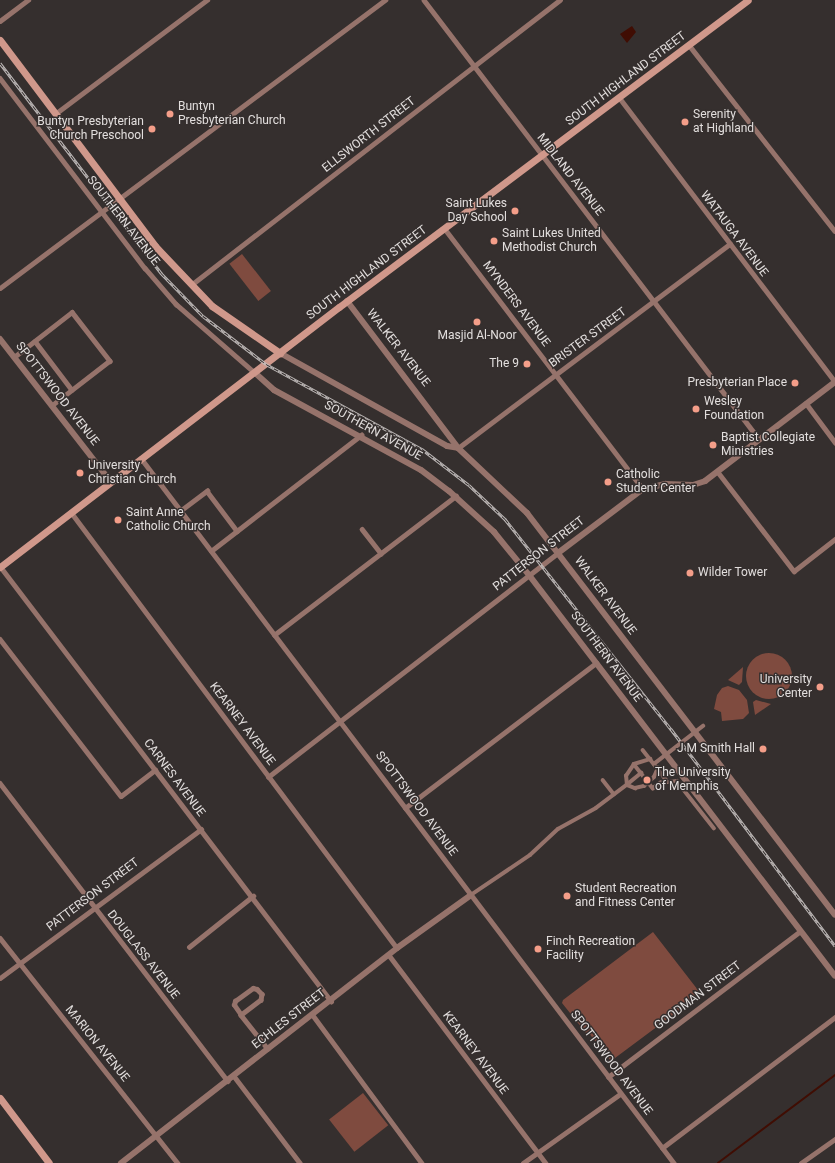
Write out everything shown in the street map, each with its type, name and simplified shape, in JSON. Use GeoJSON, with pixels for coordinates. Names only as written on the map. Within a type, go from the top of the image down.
{"type":"FeatureCollection","features":[{"type":"Feature","properties":{"kind":"main road","name":"SOUTH HIGHLAND STREET"},"geometry":{"type":"LineString","coordinates":[[0,566],[347,301],[748,0]]}},
{"type":"Feature","properties":{"kind":"main road","name":"SOUTHERN AVENUE"},"geometry":{"type":"LineString","coordinates":[[0,40],[54,114],[155,246],[212,306],[280,353]]}},
{"type":"Feature","properties":{"kind":"main road"},"geometry":{"type":"LineString","coordinates":[[0,1098],[49,1163]]}},
{"type":"Feature","properties":{"kind":"street"},"geometry":{"type":"LineString","coordinates":[[0,21],[28,0]]}},
{"type":"Feature","properties":{"kind":"street"},"geometry":{"type":"LineString","coordinates":[[54,114],[207,0]]}},
{"type":"Feature","properties":{"kind":"street"},"geometry":{"type":"LineString","coordinates":[[0,288],[120,200],[385,0]]}},
{"type":"Feature","properties":{"kind":"street","name":"MIDLAND AVENUE"},"geometry":{"type":"LineString","coordinates":[[424,0],[542,156],[656,301],[759,439]]}},
{"type":"Feature","properties":{"kind":"street","name":"ELLSWORTH STREET"},"geometry":{"type":"LineString","coordinates":[[191,285],[560,0]]}},
{"type":"Feature","properties":{"kind":"street"},"geometry":{"type":"LineString","coordinates":[[689,45],[835,231]]}},
{"type":"Feature","properties":{"kind":"street","name":"SOUTHERN AVENUE"},"geometry":{"type":"LineString","coordinates":[[0,78],[102,212],[176,304],[274,390],[406,460],[456,496],[494,532],[529,575],[835,976]]}},
{"type":"Feature","properties":{"kind":"street","name":"WATAUGA AVENUE"},"geometry":{"type":"LineString","coordinates":[[619,97],[835,382]]}},
{"type":"Feature","properties":{"kind":"street","name":"MYNDERS AVENUE"},"geometry":{"type":"LineString","coordinates":[[446,228],[643,489]]}},
{"type":"Feature","properties":{"kind":"street","name":"BRISTER STREET"},"geometry":{"type":"LineString","coordinates":[[458,448],[730,244]]}},
{"type":"Feature","properties":{"kind":"street","name":"WALKER AVENUE"},"geometry":{"type":"LineString","coordinates":[[347,301],[458,448],[522,508],[558,552],[835,915]]}},
{"type":"Feature","properties":{"kind":"street"},"geometry":{"type":"LineString","coordinates":[[14,357],[72,312],[110,361],[53,405]]}},
{"type":"Feature","properties":{"kind":"street","name":"SPOTTSWOOD AVENUE"},"geometry":{"type":"LineString","coordinates":[[0,339],[53,405],[111,482]]}},
{"type":"Feature","properties":{"kind":"street"},"geometry":{"type":"LineString","coordinates":[[35,341],[72,390]]}},
{"type":"Feature","properties":{"kind":"street","name":"SOUTHERN AVENUE"},"geometry":{"type":"LineString","coordinates":[[280,353],[448,446],[458,448]]}},
{"type":"Feature","properties":{"kind":"street","name":"PATTERSON STREET"},"geometry":{"type":"LineString","coordinates":[[268,777],[340,723],[558,552],[643,489],[665,484],[694,485],[706,481],[835,382]]}},
{"type":"Feature","properties":{"kind":"street"},"geometry":{"type":"LineString","coordinates":[[806,404],[835,442]]}},
{"type":"Feature","properties":{"kind":"street"},"geometry":{"type":"LineString","coordinates":[[211,551],[361,435]]}},
{"type":"Feature","properties":{"kind":"street","name":"SPOTTSWOOD AVENUE"},"geometry":{"type":"LineString","coordinates":[[140,458],[620,1094],[674,1163]]}},
{"type":"Feature","properties":{"kind":"street"},"geometry":{"type":"LineString","coordinates":[[718,472],[794,571],[835,539]]}},
{"type":"Feature","properties":{"kind":"street"},"geometry":{"type":"LineString","coordinates":[[180,511],[207,491],[237,531]]}},
{"type":"Feature","properties":{"kind":"street"},"geometry":{"type":"LineString","coordinates":[[274,635],[456,496]]}},
{"type":"Feature","properties":{"kind":"street","name":"KEARNEY AVENUE"},"geometry":{"type":"LineString","coordinates":[[71,512],[397,948]]}},
{"type":"Feature","properties":{"kind":"street"},"geometry":{"type":"LineString","coordinates":[[362,529],[381,554]]}},
{"type":"Feature","properties":{"kind":"street","name":"CARNES AVENUE"},"geometry":{"type":"LineString","coordinates":[[0,566],[253,896],[331,1001]]}},
{"type":"Feature","properties":{"kind":"street"},"geometry":{"type":"LineString","coordinates":[[0,639],[121,796],[155,770]]}},
{"type":"Feature","properties":{"kind":"street"},"geometry":{"type":"LineString","coordinates":[[405,808],[596,663]]}},
{"type":"Feature","properties":{"kind":"street"},"geometry":{"type":"LineString","coordinates":[[654,764],[703,726]]}},
{"type":"Feature","properties":{"kind":"street"},"geometry":{"type":"LineString","coordinates":[[643,750],[666,779]]}},
{"type":"Feature","properties":{"kind":"street"},"geometry":{"type":"LineString","coordinates":[[627,785],[626,776],[634,764],[650,759]]}},
{"type":"Feature","properties":{"kind":"street"},"geometry":{"type":"LineString","coordinates":[[634,764],[653,788],[660,783],[678,781],[714,828]]}},
{"type":"Feature","properties":{"kind":"street"},"geometry":{"type":"LineString","coordinates":[[627,785],[635,788],[648,782],[658,768]]}},
{"type":"Feature","properties":{"kind":"street"},"geometry":{"type":"LineString","coordinates":[[471,895],[530,855],[558,829],[586,815],[642,773]]}},
{"type":"Feature","properties":{"kind":"street"},"geometry":{"type":"LineString","coordinates":[[603,780],[614,794]]}},
{"type":"Feature","properties":{"kind":"street","name":"DOUGLASS AVENUE"},"geometry":{"type":"LineString","coordinates":[[0,783],[228,1081]]}},
{"type":"Feature","properties":{"kind":"street","name":"PATTERSON STREET"},"geometry":{"type":"LineString","coordinates":[[0,978],[201,829]]}},
{"type":"Feature","properties":{"kind":"street","name":"ECHLES STREET"},"geometry":{"type":"LineString","coordinates":[[121,1163],[312,1014],[331,1001],[397,948],[471,895]]}},
{"type":"Feature","properties":{"kind":"street"},"geometry":{"type":"LineString","coordinates":[[189,947],[253,896]]}},
{"type":"Feature","properties":{"kind":"street","name":"GOODMAN STREET"},"geometry":{"type":"LineString","coordinates":[[608,1077],[800,931]]}},
{"type":"Feature","properties":{"kind":"street","name":"MARION AVENUE"},"geometry":{"type":"LineString","coordinates":[[0,938],[178,1163]]}},
{"type":"Feature","properties":{"kind":"street","name":"KEARNEY AVENUE"},"geometry":{"type":"LineString","coordinates":[[389,955],[546,1163]]}},
{"type":"Feature","properties":{"kind":"street"},"geometry":{"type":"LineString","coordinates":[[241,1015],[261,1000],[262,994],[257,989],[253,988],[235,1001],[234,1005],[241,1015],[268,1049]]}},
{"type":"Feature","properties":{"kind":"street"},"geometry":{"type":"LineString","coordinates":[[312,1014],[422,1163]]}},
{"type":"Feature","properties":{"kind":"street"},"geometry":{"type":"LineString","coordinates":[[662,1148],[835,1017]]}},
{"type":"Feature","properties":{"kind":"street"},"geometry":{"type":"LineString","coordinates":[[234,1076],[300,1163]]}},
{"type":"Feature","properties":{"kind":"street"},"geometry":{"type":"LineString","coordinates":[[523,1163],[620,1094]]}},
{"type":"Feature","properties":{"kind":"street"},"geometry":{"type":"LineString","coordinates":[[801,1163],[835,1139]]}},
{"type":"Feature","properties":{"kind":"shaded area"},"geometry":{"type":"Polygon","coordinates":[[[632,26],[636,32],[627,43],[620,34],[632,26]]]}},
{"type":"Feature","properties":{"kind":"shaded area"},"geometry":{"type":"Polygon","coordinates":[[[242,254],[271,291],[258,301],[229,264],[242,254]]]}},
{"type":"Feature","properties":{"kind":"shaded area"},"geometry":{"type":"Polygon","coordinates":[[[774,653],[778,654],[788,663],[791,667],[791,685],[782,695],[774,699],[764,699],[756,695],[747,685],[746,671],[750,663],[760,654],[774,653]]]}},
{"type":"Feature","properties":{"kind":"shaded area"},"geometry":{"type":"Polygon","coordinates":[[[743,667],[742,682],[739,685],[728,680],[743,667]]]}},
{"type":"Feature","properties":{"kind":"shaded area"},"geometry":{"type":"Polygon","coordinates":[[[728,686],[739,690],[747,700],[749,713],[743,719],[722,721],[721,712],[714,709],[717,695],[722,688],[728,686]]]}},
{"type":"Feature","properties":{"kind":"shaded area"},"geometry":{"type":"Polygon","coordinates":[[[756,700],[771,704],[755,715],[753,702],[756,700]]]}},
{"type":"Feature","properties":{"kind":"shaded area"},"geometry":{"type":"Polygon","coordinates":[[[653,932],[701,994],[611,1061],[562,1003],[563,1000],[653,932]]]}},
{"type":"Feature","properties":{"kind":"shaded area"},"geometry":{"type":"Polygon","coordinates":[[[363,1093],[388,1125],[354,1152],[329,1119],[363,1093]]]}},
{"type":"Feature","properties":{"kind":"waterway"},"geometry":{"type":"LineString","coordinates":[[718,1163],[835,1075]]}},
{"type":"Feature","properties":{"kind":"railway"},"geometry":{"type":"LineString","coordinates":[[0,63],[161,273],[203,316],[266,364],[422,449],[469,485],[505,519],[671,729],[835,946]]}},
{"type":"Feature","properties":{"kind":"place","name":"Buntyn Presbyterian Church"},"geometry":{"type":"Point","coordinates":[170,114]}},
{"type":"Feature","properties":{"kind":"place","name":"Serenity at Highland"},"geometry":{"type":"Point","coordinates":[685,122]}},
{"type":"Feature","properties":{"kind":"place","name":"Buntyn Presbyterian Church Preschool"},"geometry":{"type":"Point","coordinates":[152,129]}},
{"type":"Feature","properties":{"kind":"place","name":"Saint Lukes Day School"},"geometry":{"type":"Point","coordinates":[515,211]}},
{"type":"Feature","properties":{"kind":"place","name":"Saint Lukes United Methodist Church"},"geometry":{"type":"Point","coordinates":[494,241]}},
{"type":"Feature","properties":{"kind":"place","name":"Masjid Al-Noor"},"geometry":{"type":"Point","coordinates":[477,322]}},
{"type":"Feature","properties":{"kind":"place","name":"The 9"},"geometry":{"type":"Point","coordinates":[527,364]}},
{"type":"Feature","properties":{"kind":"place","name":"Presbyterian Place"},"geometry":{"type":"Point","coordinates":[795,383]}},
{"type":"Feature","properties":{"kind":"place","name":"Wesley Foundation"},"geometry":{"type":"Point","coordinates":[696,409]}},
{"type":"Feature","properties":{"kind":"place","name":"Baptist Collegiate Ministries"},"geometry":{"type":"Point","coordinates":[713,445]}},
{"type":"Feature","properties":{"kind":"place","name":"University Christian Church"},"geometry":{"type":"Point","coordinates":[80,473]}},
{"type":"Feature","properties":{"kind":"place","name":"Catholic Student Center"},"geometry":{"type":"Point","coordinates":[608,482]}},
{"type":"Feature","properties":{"kind":"place","name":"Saint Anne Catholic Church"},"geometry":{"type":"Point","coordinates":[118,520]}},
{"type":"Feature","properties":{"kind":"place","name":"Wilder Tower"},"geometry":{"type":"Point","coordinates":[690,573]}},
{"type":"Feature","properties":{"kind":"place","name":"University Center"},"geometry":{"type":"Point","coordinates":[820,687]}},
{"type":"Feature","properties":{"kind":"place","name":"J M Smith Hall"},"geometry":{"type":"Point","coordinates":[763,749]}},
{"type":"Feature","properties":{"kind":"place","name":"The University of Memphis"},"geometry":{"type":"Point","coordinates":[647,780]}},
{"type":"Feature","properties":{"kind":"place","name":"Student Recreation and Fitness Center"},"geometry":{"type":"Point","coordinates":[567,896]}},
{"type":"Feature","properties":{"kind":"place","name":"Finch Recreation Facility"},"geometry":{"type":"Point","coordinates":[538,949]}}]}
